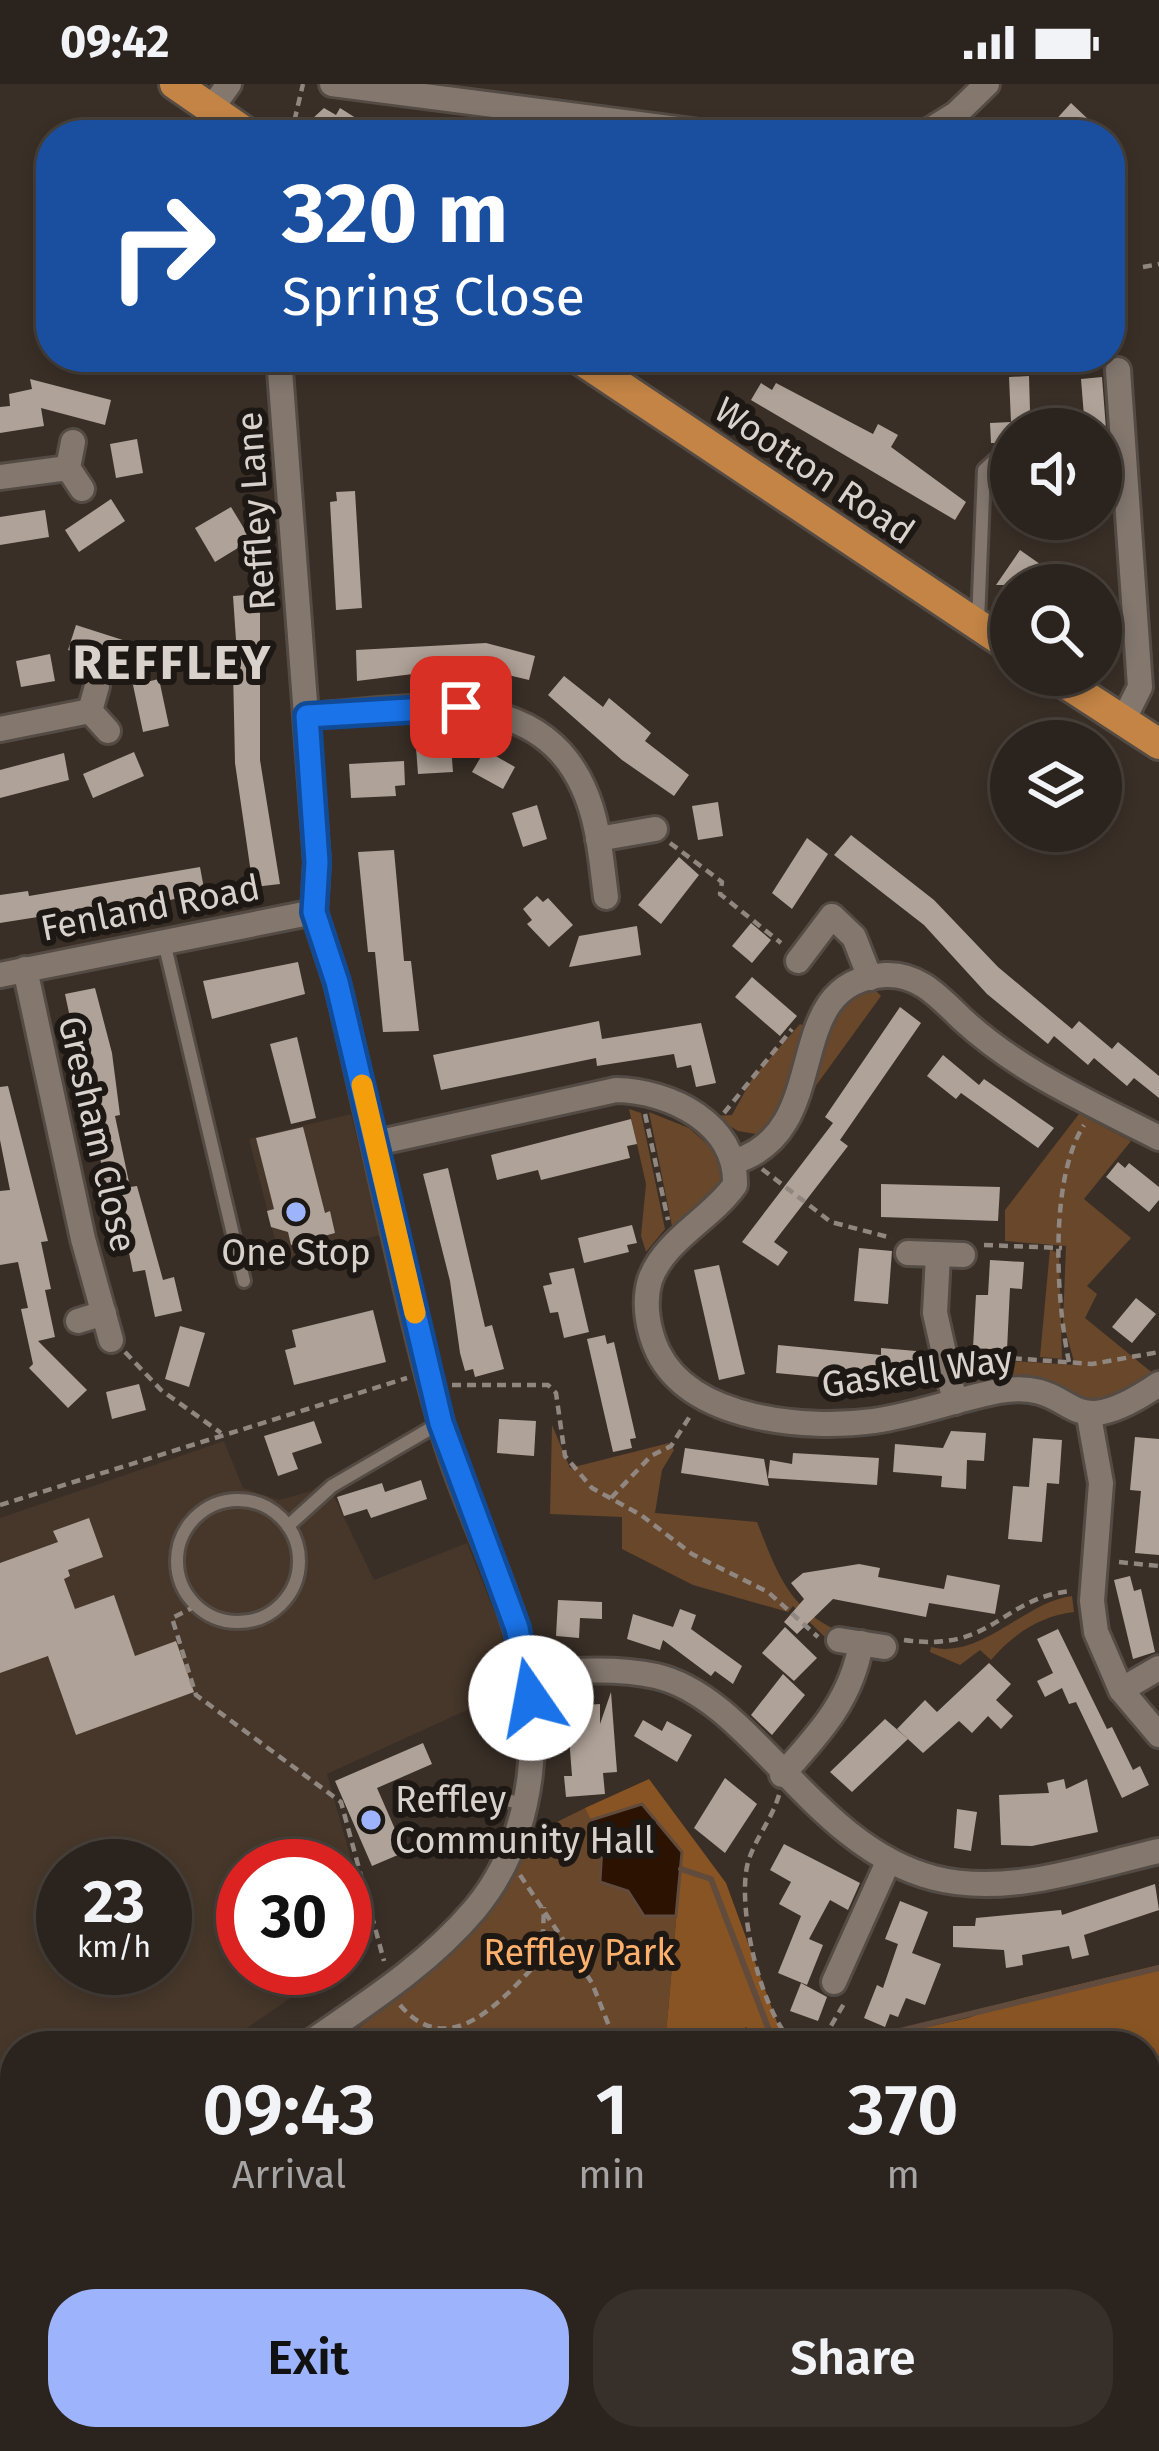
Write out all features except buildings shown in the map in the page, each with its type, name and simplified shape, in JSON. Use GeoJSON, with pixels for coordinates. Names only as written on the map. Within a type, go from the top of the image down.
{"type":"FeatureCollection","features":[{"type":"Feature","properties":{"kind":"main road"},"geometry":{"type":"LineString","coordinates":[[175,84],[220,97]]}},
{"type":"Feature","properties":{"kind":"main road","name":"Wootton Road"},"geometry":{"type":"LineString","coordinates":[[599,372],[990,633]]}},
{"type":"Feature","properties":{"kind":"main road"},"geometry":{"type":"LineString","coordinates":[[1084,696],[1159,744]]}},
{"type":"Feature","properties":{"kind":"street"},"geometry":{"type":"LineString","coordinates":[[332,84],[442,92],[625,120]]}},
{"type":"Feature","properties":{"kind":"street"},"geometry":{"type":"LineString","coordinates":[[946,120],[987,84]]}},
{"type":"Feature","properties":{"kind":"street","name":"Reffley Lane"},"geometry":{"type":"LineString","coordinates":[[280,372],[317,862],[314,912],[376,1143],[441,1423],[528,1674],[535,1721],[524,1804],[504,1858],[477,1907],[389,1987],[326,2031]]}},
{"type":"Feature","properties":{"kind":"street"},"geometry":{"type":"LineString","coordinates":[[1118,372],[1140,687],[1123,722]]}},
{"type":"Feature","properties":{"kind":"street"},"geometry":{"type":"LineString","coordinates":[[0,477],[74,466]]}},
{"type":"Feature","properties":{"kind":"street"},"geometry":{"type":"LineString","coordinates":[[90,711],[98,686]]}},
{"type":"Feature","properties":{"kind":"street"},"geometry":{"type":"LineString","coordinates":[[307,716],[461,707],[509,716],[554,747],[572,768],[592,809],[606,897]]}},
{"type":"Feature","properties":{"kind":"street"},"geometry":{"type":"LineString","coordinates":[[0,729],[90,711]]}},
{"type":"Feature","properties":{"kind":"street"},"geometry":{"type":"LineString","coordinates":[[90,711],[108,731]]}},
{"type":"Feature","properties":{"kind":"street"},"geometry":{"type":"LineString","coordinates":[[598,839],[656,829]]}},
{"type":"Feature","properties":{"kind":"street"},"geometry":{"type":"LineString","coordinates":[[799,960],[838,909],[869,978],[899,975],[919,982],[1001,1053],[1159,1138]]}},
{"type":"Feature","properties":{"kind":"street","name":"Fenland Road"},"geometry":{"type":"LineString","coordinates":[[13,972],[314,912]]}},
{"type":"Feature","properties":{"kind":"street","name":"Gresham Close"},"geometry":{"type":"LineString","coordinates":[[13,972],[111,1340]]}},
{"type":"Feature","properties":{"kind":"street","name":"Gaskell Way"},"geometry":{"type":"LineString","coordinates":[[869,978],[833,1000],[816,1028],[789,1123],[777,1139],[742,1159],[735,1185],[722,1204],[673,1246],[649,1283],[649,1324],[666,1366],[701,1396],[770,1418],[838,1424],[1018,1389],[1052,1395],[1088,1416]]}},
{"type":"Feature","properties":{"kind":"street"},"geometry":{"type":"LineString","coordinates":[[376,1143],[592,1093],[641,1091],[704,1120],[742,1159]]}},
{"type":"Feature","properties":{"kind":"street"},"geometry":{"type":"LineString","coordinates":[[908,1253],[951,1255],[935,1312],[955,1402]]}},
{"type":"Feature","properties":{"kind":"street"},"geometry":{"type":"LineString","coordinates":[[78,1321],[104,1313]]}},
{"type":"Feature","properties":{"kind":"street"},"geometry":{"type":"LineString","coordinates":[[1159,1384],[1113,1413],[1088,1416],[1098,1460],[1096,1632],[1121,1690],[1159,1735]]}},
{"type":"Feature","properties":{"kind":"street"},"geometry":{"type":"LineString","coordinates":[[1071,1507],[1098,1510]]}},
{"type":"Feature","properties":{"kind":"street"},"geometry":{"type":"LineString","coordinates":[[782,1775],[835,1717],[857,1669],[861,1643]]}},
{"type":"Feature","properties":{"kind":"street"},"geometry":{"type":"LineString","coordinates":[[1121,1690],[1159,1668]]}},
{"type":"Feature","properties":{"kind":"street"},"geometry":{"type":"LineString","coordinates":[[528,1674],[659,1676],[714,1706],[855,1843],[888,1862],[936,1879],[992,1884],[1159,1851]]}},
{"type":"Feature","properties":{"kind":"street"},"geometry":{"type":"LineString","coordinates":[[834,1982],[888,1862]]}},
{"type":"Feature","properties":{"kind":"lane"},"geometry":{"type":"LineString","coordinates":[[978,625],[983,470],[990,466]]}},
{"type":"Feature","properties":{"kind":"lane"},"geometry":{"type":"LineString","coordinates":[[164,942],[244,1281]]}},
{"type":"Feature","properties":{"kind":"lane"},"geometry":{"type":"LineString","coordinates":[[288,1526],[332,1486],[441,1423]]}},
{"type":"Feature","properties":{"kind":"lane"},"geometry":{"type":"LineString","coordinates":[[248,1500],[271,1509],[288,1526],[298,1549],[298,1575],[279,1608],[244,1623],[218,1620],[196,1606],[182,1587],[177,1563],[181,1539],[194,1519],[225,1501],[248,1500]]}},
{"type":"Feature","properties":{"kind":"lane"},"geometry":{"type":"LineString","coordinates":[[489,1796],[524,1804]]}},
{"type":"Feature","properties":{"kind":"path"},"geometry":{"type":"LineString","coordinates":[[295,120],[303,84]]}},
{"type":"Feature","properties":{"kind":"path"},"geometry":{"type":"LineString","coordinates":[[1143,267],[1159,264]]}},
{"type":"Feature","properties":{"kind":"path"},"geometry":{"type":"LineString","coordinates":[[656,829],[722,882],[720,893],[799,960]]}},
{"type":"Feature","properties":{"kind":"path"},"geometry":{"type":"LineString","coordinates":[[704,1120],[712,1111],[726,1113],[800,1020],[816,1028]]}},
{"type":"Feature","properties":{"kind":"path"},"geometry":{"type":"LineString","coordinates":[[641,1091],[673,1246]]}},
{"type":"Feature","properties":{"kind":"path"},"geometry":{"type":"LineString","coordinates":[[1069,1362],[1060,1321],[1067,1154],[1099,1107]]}},
{"type":"Feature","properties":{"kind":"path"},"geometry":{"type":"LineString","coordinates":[[742,1159],[830,1222],[907,1241],[908,1253]]}},
{"type":"Feature","properties":{"kind":"path"},"geometry":{"type":"LineString","coordinates":[[951,1255],[967,1244],[1062,1248]]}},
{"type":"Feature","properties":{"kind":"path"},"geometry":{"type":"LineString","coordinates":[[111,1340],[161,1390],[221,1433]]}},
{"type":"Feature","properties":{"kind":"path"},"geometry":{"type":"LineString","coordinates":[[943,1354],[1122,1362],[1159,1352]]}},
{"type":"Feature","properties":{"kind":"path"},"geometry":{"type":"LineString","coordinates":[[0,1505],[415,1376],[420,1394],[447,1385],[548,1385],[556,1393],[566,1456],[592,1488],[692,1553],[768,1592],[828,1647],[893,1638],[947,1645],[977,1634],[1036,1599],[1076,1590],[1079,1558],[1159,1566]]}},
{"type":"Feature","properties":{"kind":"path"},"geometry":{"type":"LineString","coordinates":[[610,1498],[651,1456],[670,1446],[701,1396]]}},
{"type":"Feature","properties":{"kind":"path"},"geometry":{"type":"LineString","coordinates":[[196,1606],[172,1618],[196,1695],[341,1802],[389,1987],[404,2010],[426,2025],[468,2026],[542,1958],[544,1907]]}},
{"type":"Feature","properties":{"kind":"path"},"geometry":{"type":"LineString","coordinates":[[782,1775],[773,1816],[749,1857],[746,1912],[753,1955],[773,2011],[786,2031]]}},
{"type":"Feature","properties":{"kind":"path"},"geometry":{"type":"LineString","coordinates":[[504,1858],[544,1907],[592,1983],[611,2031]]}},
{"type":"Feature","properties":{"kind":"path"},"geometry":{"type":"LineString","coordinates":[[828,2031],[850,1990],[834,1982]]}},
{"type":"Feature","properties":{"kind":"shaded area"},"geometry":{"type":"Polygon","coordinates":[[[351,1114],[380,1235],[280,1260],[249,1139],[351,1114]]]}},
{"type":"Feature","properties":{"kind":"shaded area"},"geometry":{"type":"Polygon","coordinates":[[[224,1441],[243,1488],[279,1500],[311,1491],[326,1480],[374,1580],[467,1543],[499,1623],[513,1689],[327,1774],[345,1839],[216,1839],[216,1995],[295,1995],[243,2031],[0,2031],[0,1518],[224,1441]]]}},
{"type":"Feature","properties":{"kind":"shaded area"},"geometry":{"type":"Polygon","coordinates":[[[649,1779],[726,1883],[780,2031],[749,2031],[746,2027],[741,2031],[666,2031],[682,1852],[642,1804],[591,1820],[585,1808],[649,1779]]]}},
{"type":"Feature","properties":{"kind":"shaded area"},"geometry":{"type":"Polygon","coordinates":[[[642,1804],[682,1852],[676,1916],[644,1916],[628,1891],[600,1882],[602,1845],[591,1820],[642,1804]]]}},
{"type":"Feature","properties":{"kind":"shaded area"},"geometry":{"type":"Polygon","coordinates":[[[1159,1965],[1159,2031],[909,2031],[968,2018],[1019,1999],[1159,1965]]]}},
{"type":"Feature","properties":{"kind":"green space"},"geometry":{"type":"Polygon","coordinates":[[[870,985],[881,996],[812,1091],[806,1088],[827,1016],[870,985]]]}},
{"type":"Feature","properties":{"kind":"green space"},"geometry":{"type":"Polygon","coordinates":[[[800,1024],[806,1027],[785,1106],[762,1135],[738,1131],[713,1116],[732,1115],[752,1079],[800,1024]]]}},
{"type":"Feature","properties":{"kind":"green space"},"geometry":{"type":"Polygon","coordinates":[[[629,1109],[641,1113],[665,1229],[646,1252],[641,1236],[646,1184],[629,1109]]]}},
{"type":"Feature","properties":{"kind":"green space"},"geometry":{"type":"Polygon","coordinates":[[[649,1112],[689,1128],[720,1155],[723,1187],[673,1231],[649,1112]]]}},
{"type":"Feature","properties":{"kind":"green space"},"geometry":{"type":"Polygon","coordinates":[[[1079,1114],[1131,1141],[1084,1199],[1131,1238],[1087,1286],[1097,1294],[1085,1318],[1155,1375],[1102,1406],[977,1383],[958,1372],[962,1358],[1075,1365],[1063,1322],[1066,1246],[1005,1241],[1005,1210],[1079,1114]]]}},
{"type":"Feature","properties":{"kind":"green space"},"geometry":{"type":"Polygon","coordinates":[[[1050,1249],[1059,1254],[1062,1359],[1040,1357],[1050,1249]]]}},
{"type":"Feature","properties":{"kind":"green space"},"geometry":{"type":"Polygon","coordinates":[[[552,1425],[570,1468],[669,1443],[674,1450],[662,1470],[655,1513],[757,1522],[793,1596],[832,1628],[829,1641],[793,1606],[788,1612],[693,1585],[622,1549],[622,1517],[550,1514],[552,1425]]]}},
{"type":"Feature","properties":{"kind":"green space"},"geometry":{"type":"Polygon","coordinates":[[[1072,1596],[1074,1612],[1028,1628],[991,1660],[980,1650],[960,1665],[930,1652],[931,1647],[949,1649],[985,1638],[1037,1608],[1072,1596]]]}},
{"type":"Feature","properties":{"kind":"green space","name":"Reffley Park"},"geometry":{"type":"Polygon","coordinates":[[[585,1808],[592,1820],[682,1852],[666,2031],[354,2031],[423,1978],[470,1931],[527,1837],[585,1808]]]}},
{"type":"Feature","properties":{"kind":"waterway"},"geometry":{"type":"LineString","coordinates":[[681,1869],[711,1879],[769,2031]]}},
{"type":"Feature","properties":{"kind":"waterway"},"geometry":{"type":"LineString","coordinates":[[900,2031],[1159,1968]]}},
{"type":"Feature","properties":{"kind":"slow traffic"},"geometry":{"type":"LineString","coordinates":[[362,1085],[415,1313]]}},
{"type":"Feature","properties":{"kind":"place","name":"One Stop"},"geometry":{"type":"Point","coordinates":[296,1212]}},
{"type":"Feature","properties":{"kind":"place","name":"Reffley Community Hall"},"geometry":{"type":"Point","coordinates":[371,1820]}},
{"type":"Feature","properties":{"kind":"district","name":"REFFLEY"},"geometry":{"type":"Point","coordinates":[173,662]}},
{"type":"Feature","properties":{"kind":"route"},"geometry":{"type":"LineString","coordinates":[[461,707],[307,716],[317,862],[314,912],[337,982],[441,1423],[517,1628],[531,1698]]}}]}
